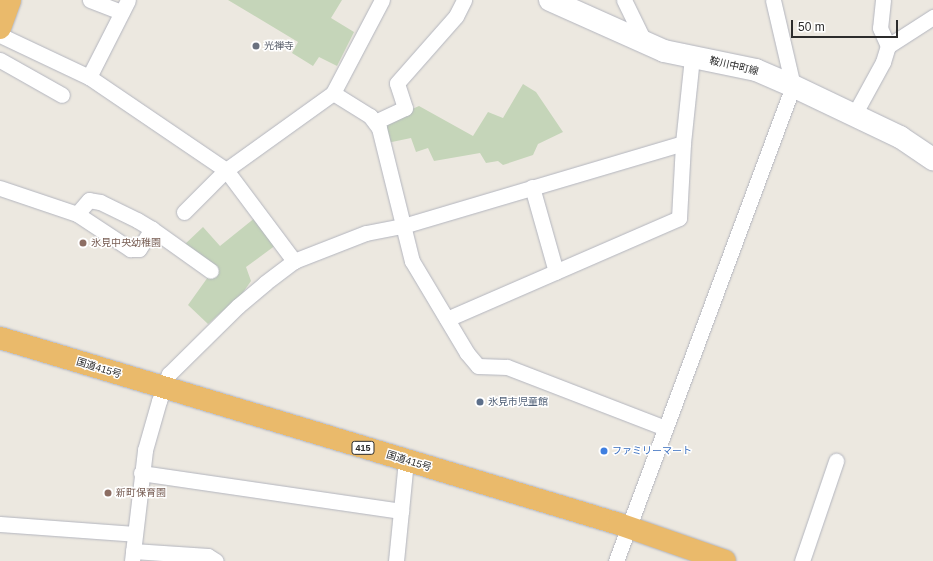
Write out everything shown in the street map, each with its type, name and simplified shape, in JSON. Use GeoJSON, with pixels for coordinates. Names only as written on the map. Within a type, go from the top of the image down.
{"type":"FeatureCollection","features":[{"type":"Feature","properties":{"kind":"highway"},"geometry":{"type":"LineString","coordinates":[[0,28],[10,0]]}},
{"type":"Feature","properties":{"kind":"highway","name":"国道415号"},"geometry":{"type":"LineString","coordinates":[[0,338],[619,524],[726,561]]}},
{"type":"Feature","properties":{"kind":"main road","name":"鞍川中町線"},"geometry":{"type":"LineString","coordinates":[[550,0],[664,51],[756,70],[900,137],[933,159]]}},
{"type":"Feature","properties":{"kind":"street"},"geometry":{"type":"LineString","coordinates":[[89,77],[125,6],[90,0]]}},
{"type":"Feature","properties":{"kind":"street"},"geometry":{"type":"LineString","coordinates":[[184,212],[226,170],[333,93],[382,0]]}},
{"type":"Feature","properties":{"kind":"street"},"geometry":{"type":"LineString","coordinates":[[375,122],[405,108],[397,83],[456,16],[464,0]]}},
{"type":"Feature","properties":{"kind":"street"},"geometry":{"type":"LineString","coordinates":[[625,0],[645,42]]}},
{"type":"Feature","properties":{"kind":"street"},"geometry":{"type":"LineString","coordinates":[[616,561],[793,86],[773,0]]}},
{"type":"Feature","properties":{"kind":"street"},"geometry":{"type":"LineString","coordinates":[[883,0],[880,28],[888,46]]}},
{"type":"Feature","properties":{"kind":"street"},"geometry":{"type":"LineString","coordinates":[[854,115],[883,62],[888,46],[933,17]]}},
{"type":"Feature","properties":{"kind":"street"},"geometry":{"type":"LineString","coordinates":[[0,35],[89,77],[226,170],[294,261]]}},
{"type":"Feature","properties":{"kind":"street"},"geometry":{"type":"LineString","coordinates":[[446,319],[679,218],[683,143],[692,57]]}},
{"type":"Feature","properties":{"kind":"street"},"geometry":{"type":"LineString","coordinates":[[0,60],[62,95]]}},
{"type":"Feature","properties":{"kind":"street"},"geometry":{"type":"LineString","coordinates":[[333,93],[370,116],[380,128],[412,261],[446,319],[467,352],[478,366],[508,367],[665,428]]}},
{"type":"Feature","properties":{"kind":"street"},"geometry":{"type":"LineString","coordinates":[[216,561],[208,556],[133,556],[141,474],[145,450],[163,388],[169,374],[238,306],[294,261],[366,233],[403,226],[683,143]]}},
{"type":"Feature","properties":{"kind":"street"},"geometry":{"type":"LineString","coordinates":[[532,187],[556,272]]}},
{"type":"Feature","properties":{"kind":"street"},"geometry":{"type":"LineString","coordinates":[[0,188],[77,214],[130,249],[139,249],[152,229]]}},
{"type":"Feature","properties":{"kind":"street"},"geometry":{"type":"LineString","coordinates":[[77,214],[89,200],[100,202],[138,220],[211,271]]}},
{"type":"Feature","properties":{"kind":"street"},"geometry":{"type":"LineString","coordinates":[[396,561],[406,460]]}},
{"type":"Feature","properties":{"kind":"street"},"geometry":{"type":"LineString","coordinates":[[802,561],[836,461]]}},
{"type":"Feature","properties":{"kind":"street"},"geometry":{"type":"LineString","coordinates":[[141,474],[401,511]]}},
{"type":"Feature","properties":{"kind":"street"},"geometry":{"type":"LineString","coordinates":[[0,524],[135,534]]}},
{"type":"Feature","properties":{"kind":"green space"},"geometry":{"type":"Polygon","coordinates":[[[228,0],[342,0],[331,18],[354,32],[337,66],[319,57],[313,66],[292,53],[298,42],[228,0]]]}},
{"type":"Feature","properties":{"kind":"green space"},"geometry":{"type":"Polygon","coordinates":[[[523,84],[536,92],[563,132],[538,144],[533,155],[503,165],[498,161],[486,163],[480,153],[434,161],[428,148],[416,152],[411,138],[387,143],[381,123],[419,106],[473,136],[488,112],[503,118],[523,84]]]}},
{"type":"Feature","properties":{"kind":"green space"},"geometry":{"type":"Polygon","coordinates":[[[256,217],[276,245],[246,267],[251,281],[242,294],[208,324],[188,305],[213,270],[183,246],[203,227],[220,246],[256,217]]]}},
{"type":"Feature","properties":{"kind":"place","name":"光禅寺"},"geometry":{"type":"Point","coordinates":[256,46]}},
{"type":"Feature","properties":{"kind":"place","name":"氷見中央幼稚園"},"geometry":{"type":"Point","coordinates":[83,243]}},
{"type":"Feature","properties":{"kind":"place","name":"氷見市児童館"},"geometry":{"type":"Point","coordinates":[480,402]}},
{"type":"Feature","properties":{"kind":"place","name":"ファミリーマート"},"geometry":{"type":"Point","coordinates":[604,451]}},
{"type":"Feature","properties":{"kind":"place","name":"新町保育園"},"geometry":{"type":"Point","coordinates":[108,493]}}]}
